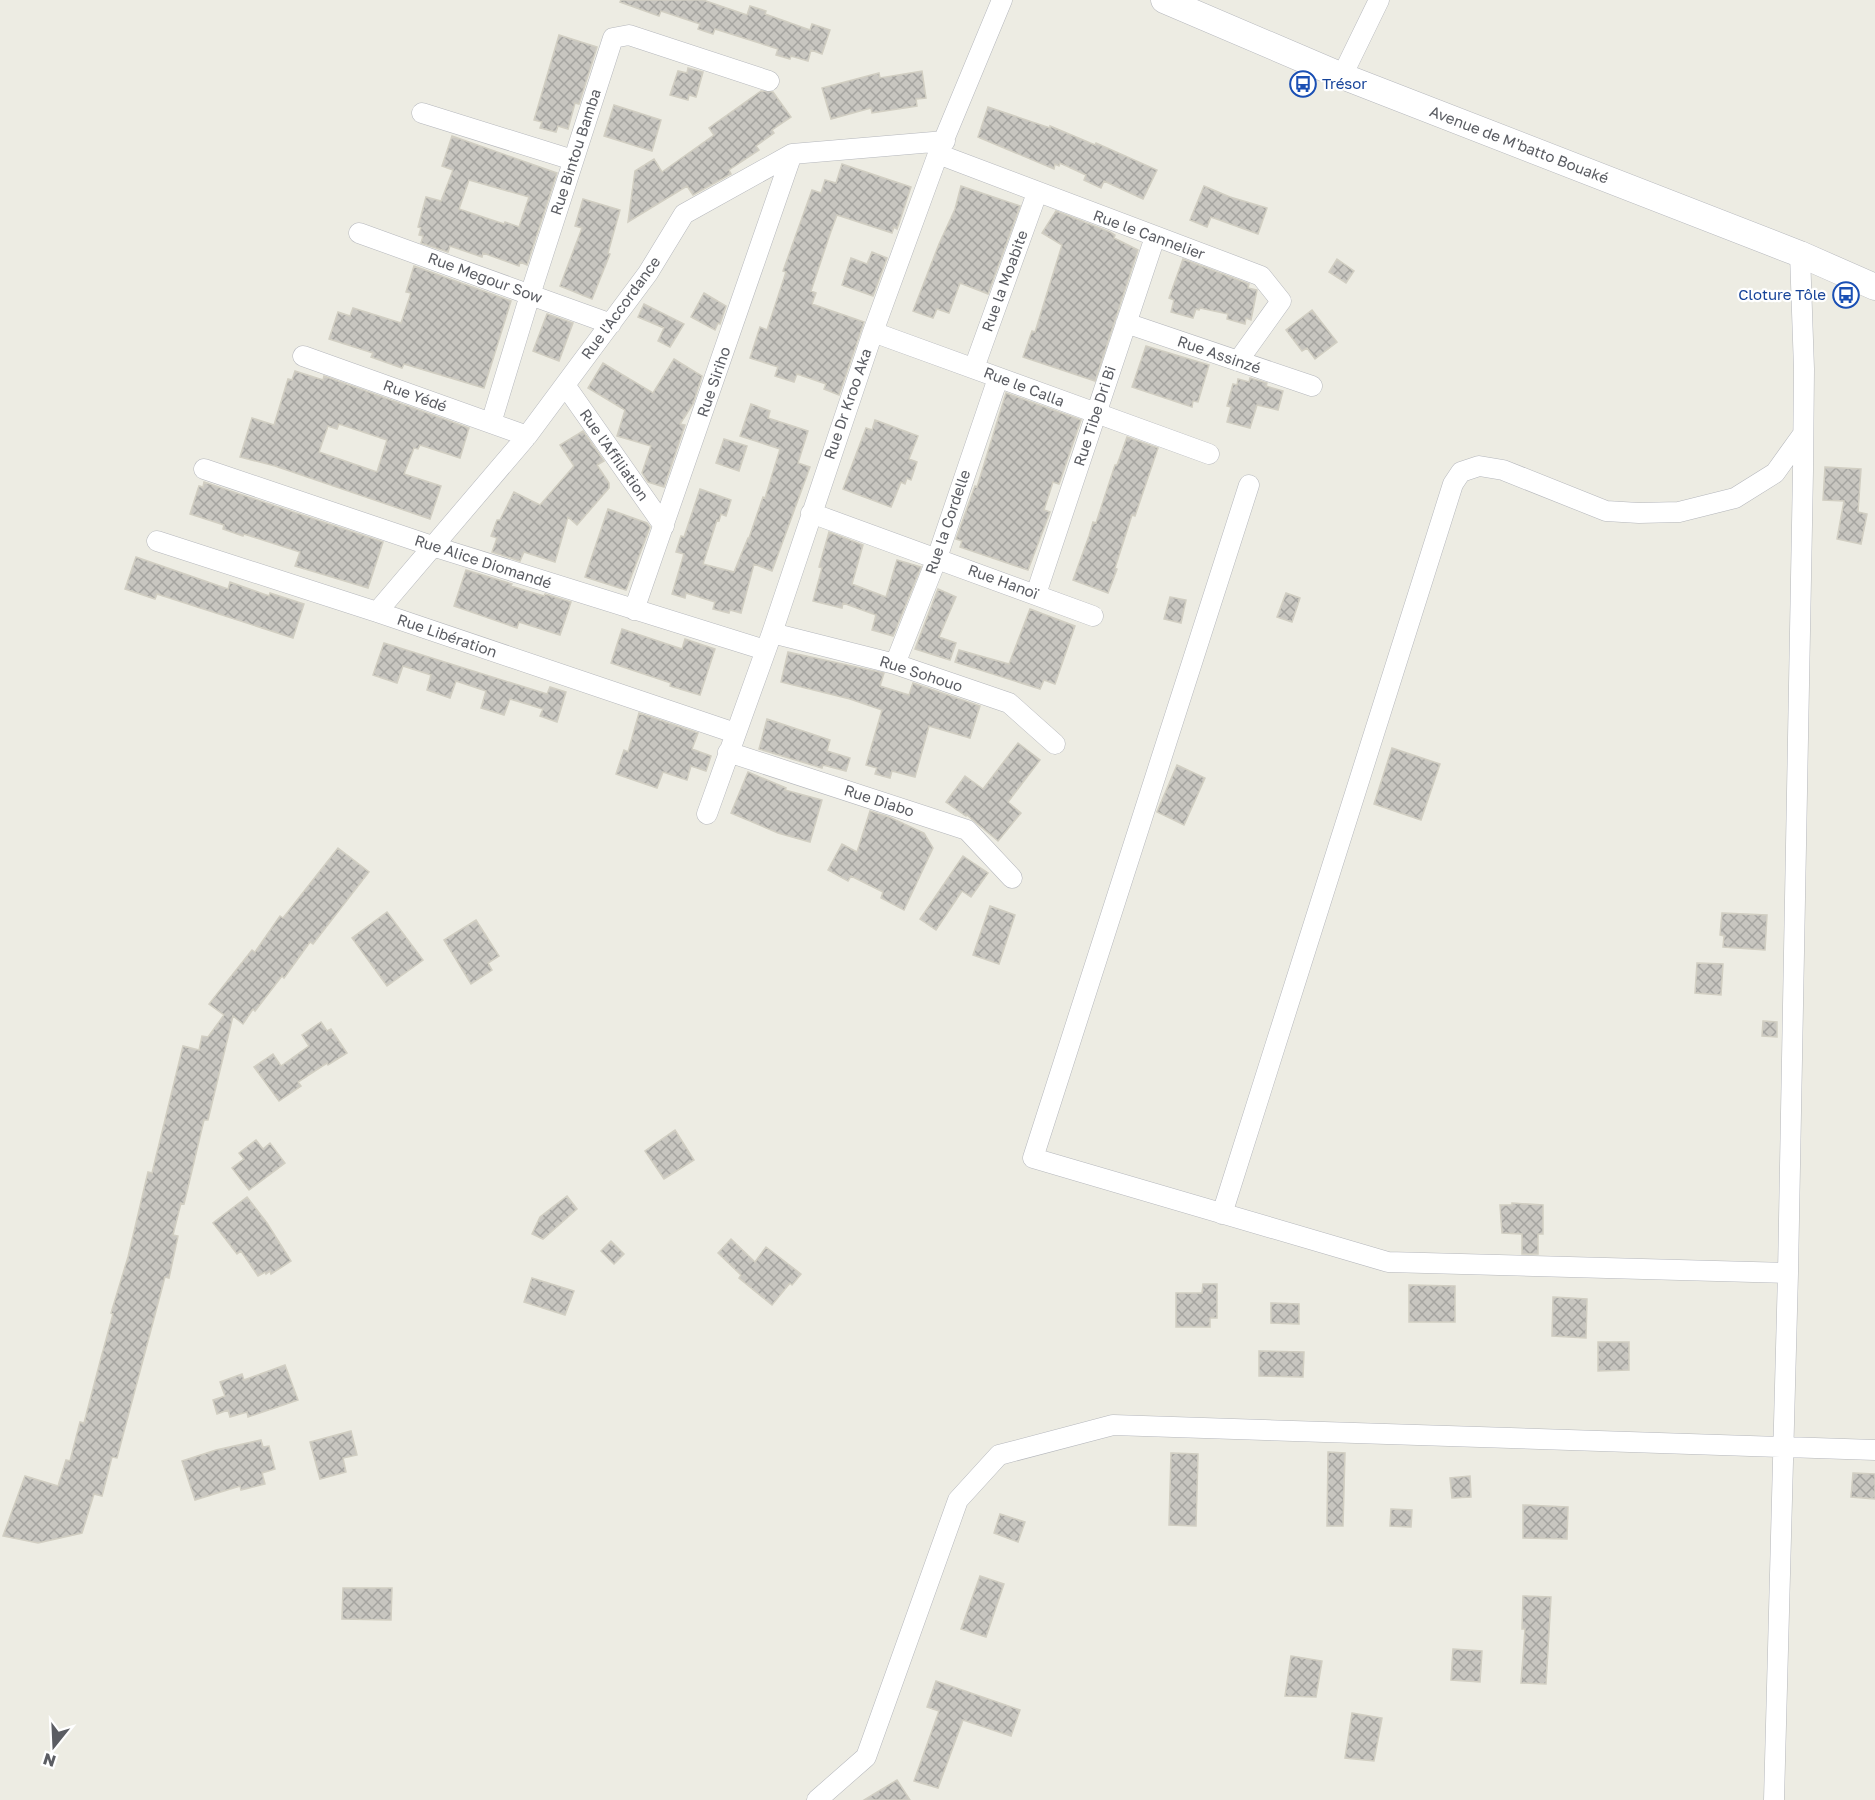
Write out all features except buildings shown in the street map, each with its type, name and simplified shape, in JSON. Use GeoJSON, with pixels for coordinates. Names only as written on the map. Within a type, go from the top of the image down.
{"type":"FeatureCollection","features":[{"type":"Feature","properties":{"kind":"street","name":"Rue Dr Kroo Aka"},"geometry":{"type":"LineString","coordinates":[[707,814],[873,332],[941,148],[1002,0]]}},
{"type":"Feature","properties":{"kind":"street","name":"Avenue de M'batto Bouaké"},"geometry":{"type":"LineString","coordinates":[[1164,0],[1342,76],[1800,254],[1875,286]]}},
{"type":"Feature","properties":{"kind":"street"},"geometry":{"type":"LineString","coordinates":[[1342,76],[1379,0]]}},
{"type":"Feature","properties":{"kind":"street","name":"Rue Bintou Bamba"},"geometry":{"type":"LineString","coordinates":[[491,423],[613,38],[629,35],[769,81]]}},
{"type":"Feature","properties":{"kind":"street"},"geometry":{"type":"LineString","coordinates":[[422,113],[573,160]]}},
{"type":"Feature","properties":{"kind":"street","name":"Rue l'Accordance"},"geometry":{"type":"LineString","coordinates":[[377,612],[527,435],[648,273],[684,214],[792,154],[941,148]]}},
{"type":"Feature","properties":{"kind":"street","name":"Rue le Cannelier"},"geometry":{"type":"LineString","coordinates":[[941,148],[1037,193],[1261,276],[1281,301],[1238,361]]}},
{"type":"Feature","properties":{"kind":"street","name":"Rue Siriho"},"geometry":{"type":"LineString","coordinates":[[634,610],[792,154]]}},
{"type":"Feature","properties":{"kind":"street","name":"Rue la Moabite"},"geometry":{"type":"LineString","coordinates":[[974,368],[1037,193]]}},
{"type":"Feature","properties":{"kind":"street","name":"Rue Megour Sow"},"geometry":{"type":"LineString","coordinates":[[358,233],[611,324]]}},
{"type":"Feature","properties":{"kind":"street","name":"Rue Tibe Dri Bi"},"geometry":{"type":"LineString","coordinates":[[1036,594],[1155,237]]}},
{"type":"Feature","properties":{"kind":"street"},"geometry":{"type":"LineString","coordinates":[[1774,1800],[1788,1273],[1803,434],[1800,254]]}},
{"type":"Feature","properties":{"kind":"street","name":"Rue Assinzé"},"geometry":{"type":"LineString","coordinates":[[1126,323],[1312,386]]}},
{"type":"Feature","properties":{"kind":"street","name":"Rue le Calla"},"geometry":{"type":"LineString","coordinates":[[873,332],[1209,454]]}},
{"type":"Feature","properties":{"kind":"street","name":"Rue Yédé"},"geometry":{"type":"LineString","coordinates":[[303,356],[527,435]]}},
{"type":"Feature","properties":{"kind":"street","name":"Rue la Cordelle"},"geometry":{"type":"LineString","coordinates":[[895,664],[937,558],[998,378]]}},
{"type":"Feature","properties":{"kind":"street","name":"Rue l'Affiliation"},"geometry":{"type":"LineString","coordinates":[[565,385],[664,526]]}},
{"type":"Feature","properties":{"kind":"street"},"geometry":{"type":"LineString","coordinates":[[1222,1214],[1453,484],[1461,472],[1479,466],[1503,470],[1606,511],[1679,512],[1734,498],[1775,473],[1803,434]]}},
{"type":"Feature","properties":{"kind":"street","name":"Rue Alice Diomandé"},"geometry":{"type":"LineString","coordinates":[[204,470],[634,610],[768,642]]}},
{"type":"Feature","properties":{"kind":"street"},"geometry":{"type":"LineString","coordinates":[[1249,485],[1033,1158],[1388,1262],[1788,1273]]}},
{"type":"Feature","properties":{"kind":"street","name":"Rue Hanoï"},"geometry":{"type":"LineString","coordinates":[[811,513],[1093,616]]}},
{"type":"Feature","properties":{"kind":"street","name":"Rue Libération"},"geometry":{"type":"LineString","coordinates":[[158,541],[735,733]]}},
{"type":"Feature","properties":{"kind":"street","name":"Rue Sohouo"},"geometry":{"type":"LineString","coordinates":[[768,642],[895,664],[1009,703],[1055,744]]}},
{"type":"Feature","properties":{"kind":"street","name":"Rue Diabo"},"geometry":{"type":"LineString","coordinates":[[728,752],[968,830],[1012,878]]}},
{"type":"Feature","properties":{"kind":"street"},"geometry":{"type":"LineString","coordinates":[[817,1800],[866,1757],[958,1500],[999,1455],[1113,1425],[1875,1450]]}},
{"type":"Feature","properties":{"kind":"place","name":"Trésor"},"geometry":{"type":"Point","coordinates":[1303,84]}},
{"type":"Feature","properties":{"kind":"place","name":"Cloture Tôle"},"geometry":{"type":"Point","coordinates":[1846,295]}}]}
